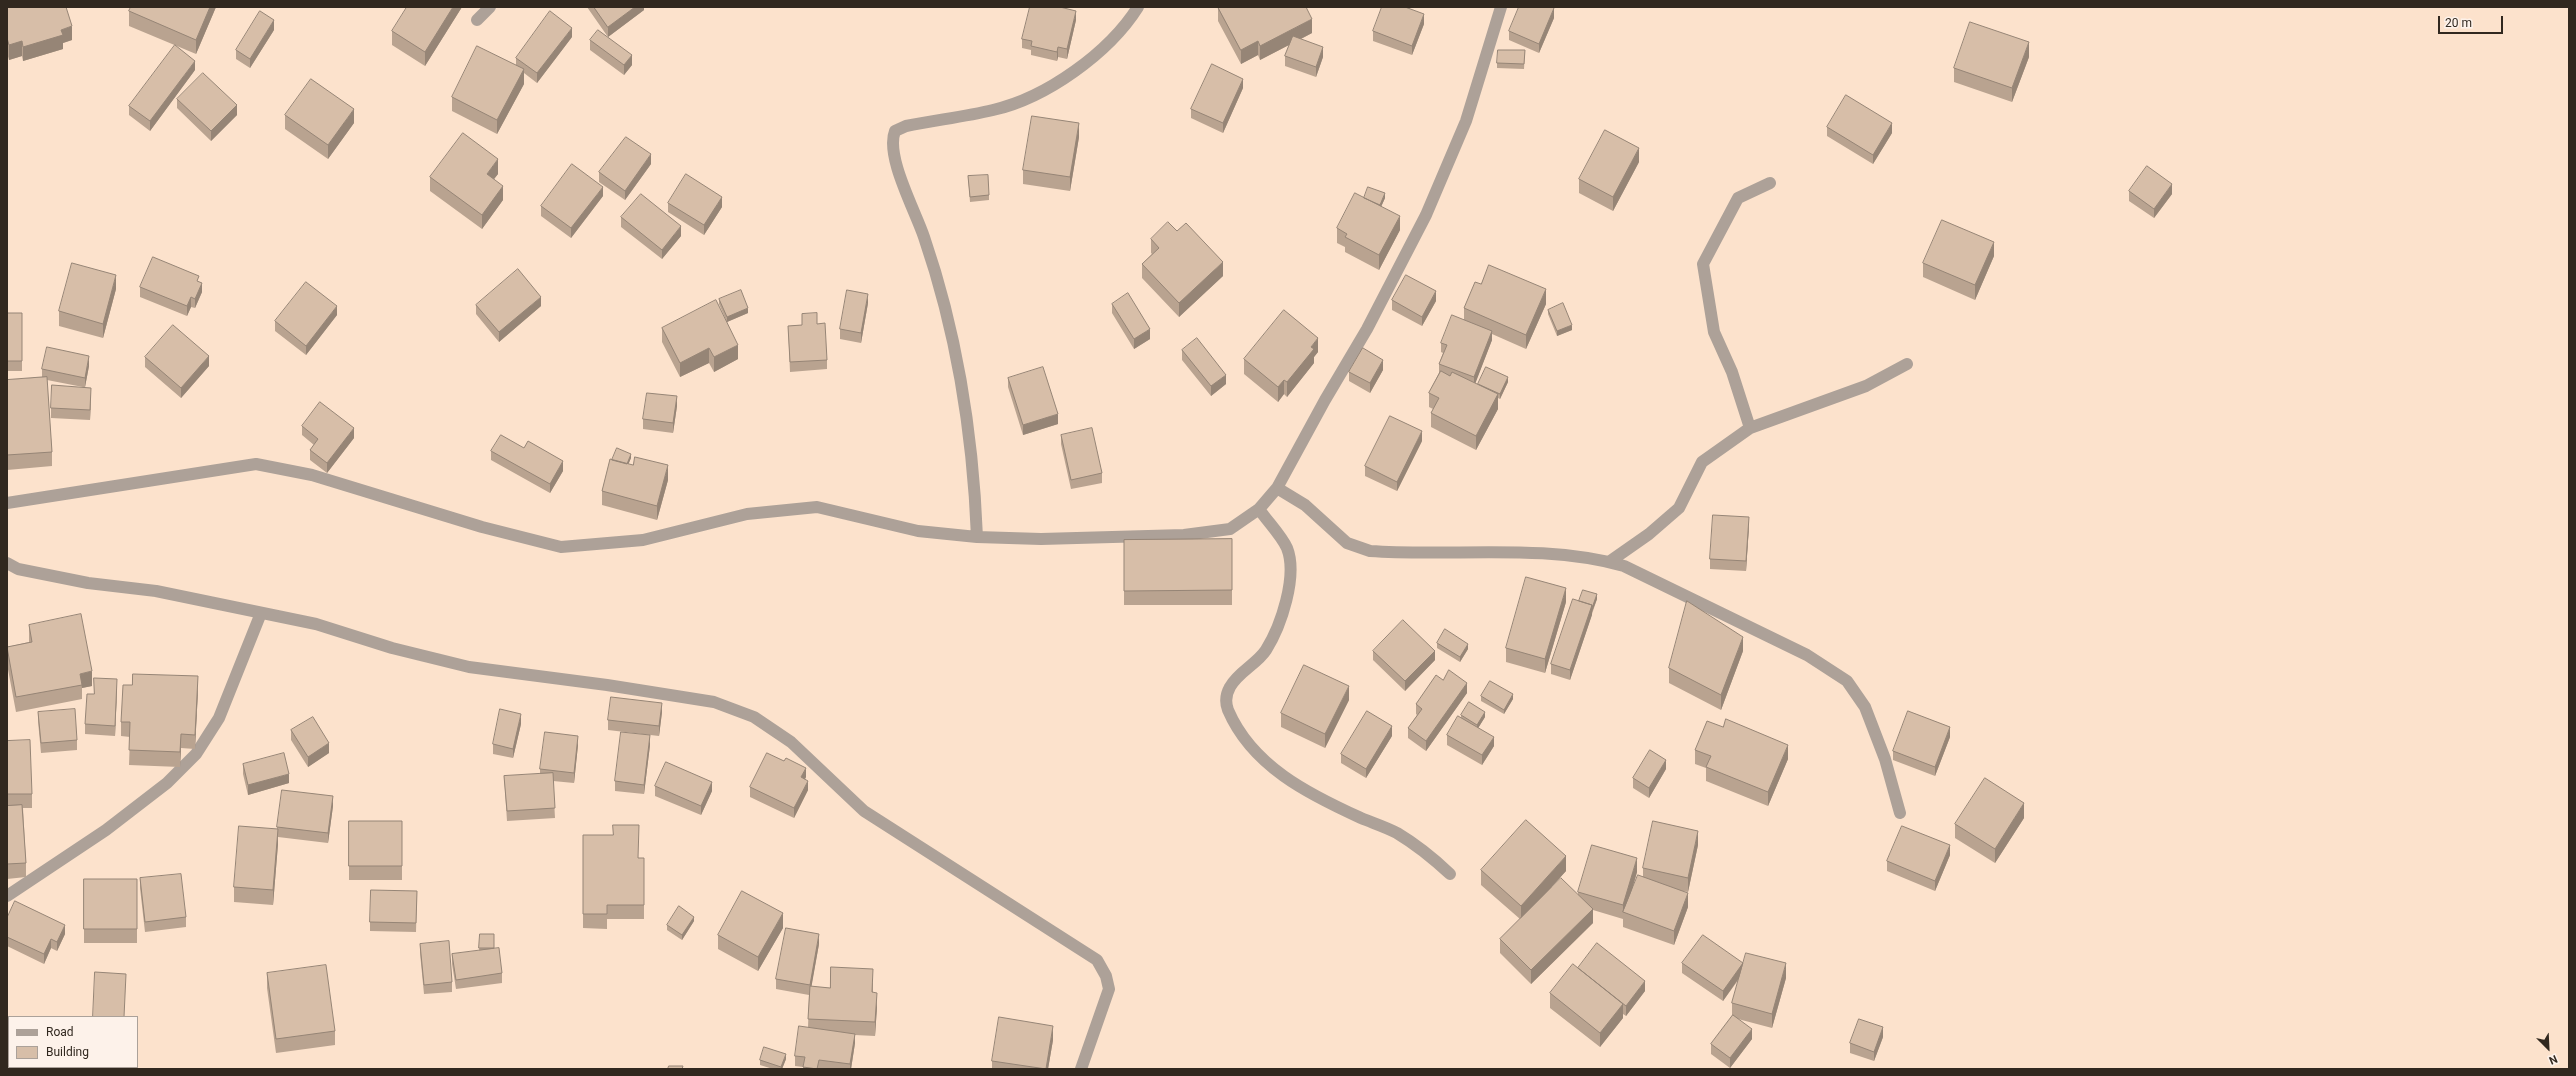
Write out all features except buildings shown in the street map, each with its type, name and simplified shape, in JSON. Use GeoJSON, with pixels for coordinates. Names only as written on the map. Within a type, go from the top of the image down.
{"type":"FeatureCollection","features":[{"type":"Feature","properties":{"kind":"street"},"geometry":{"type":"LineString","coordinates":[[477,20],[490,7]]}},
{"type":"Feature","properties":{"kind":"street"},"geometry":{"type":"LineString","coordinates":[[977,537],[975,482],[964,396],[949,328],[924,238],[893,159],[891,141],[895,131],[906,126],[994,110],[1043,91],[1088,62],[1118,35],[1138,7]]}},
{"type":"Feature","properties":{"kind":"street"},"geometry":{"type":"LineString","coordinates":[[7,503],[256,464],[312,475],[482,527],[561,547],[643,540],[747,514],[816,507],[918,531],[977,537],[1041,539],[1184,535],[1230,529],[1259,509],[1278,488],[1325,400],[1367,329],[1426,215],[1466,121],[1501,7]]}},
{"type":"Feature","properties":{"kind":"street"},"geometry":{"type":"LineString","coordinates":[[1750,428],[1732,372],[1714,332],[1703,264],[1738,198],[1770,183]]}},
{"type":"Feature","properties":{"kind":"street"},"geometry":{"type":"LineString","coordinates":[[1610,562],[1649,534],[1679,508],[1702,462],[1750,428],[1866,386],[1907,364]]}},
{"type":"Feature","properties":{"kind":"street"},"geometry":{"type":"LineString","coordinates":[[1278,488],[1305,505],[1347,543],[1370,551],[1528,552],[1610,562],[1624,566],[1807,655],[1847,681],[1865,707],[1884,759],[1900,813]]}},
{"type":"Feature","properties":{"kind":"street"},"geometry":{"type":"LineString","coordinates":[[1259,509],[1287,548],[1290,567],[1289,590],[1265,650],[1230,685],[1226,696],[1227,707],[1232,719],[1264,760],[1286,779],[1313,795],[1396,832],[1420,846],[1450,874]]}},
{"type":"Feature","properties":{"kind":"street"},"geometry":{"type":"LineString","coordinates":[[7,563],[18,569],[80,581],[156,591],[316,624],[392,648],[469,667],[607,684],[714,702],[754,717],[791,742],[864,811],[1097,960],[1106,976],[1109,989],[1081,1069]]}},
{"type":"Feature","properties":{"kind":"street"},"geometry":{"type":"LineString","coordinates":[[7,896],[106,830],[167,783],[196,754],[219,718],[261,613]]}}]}
